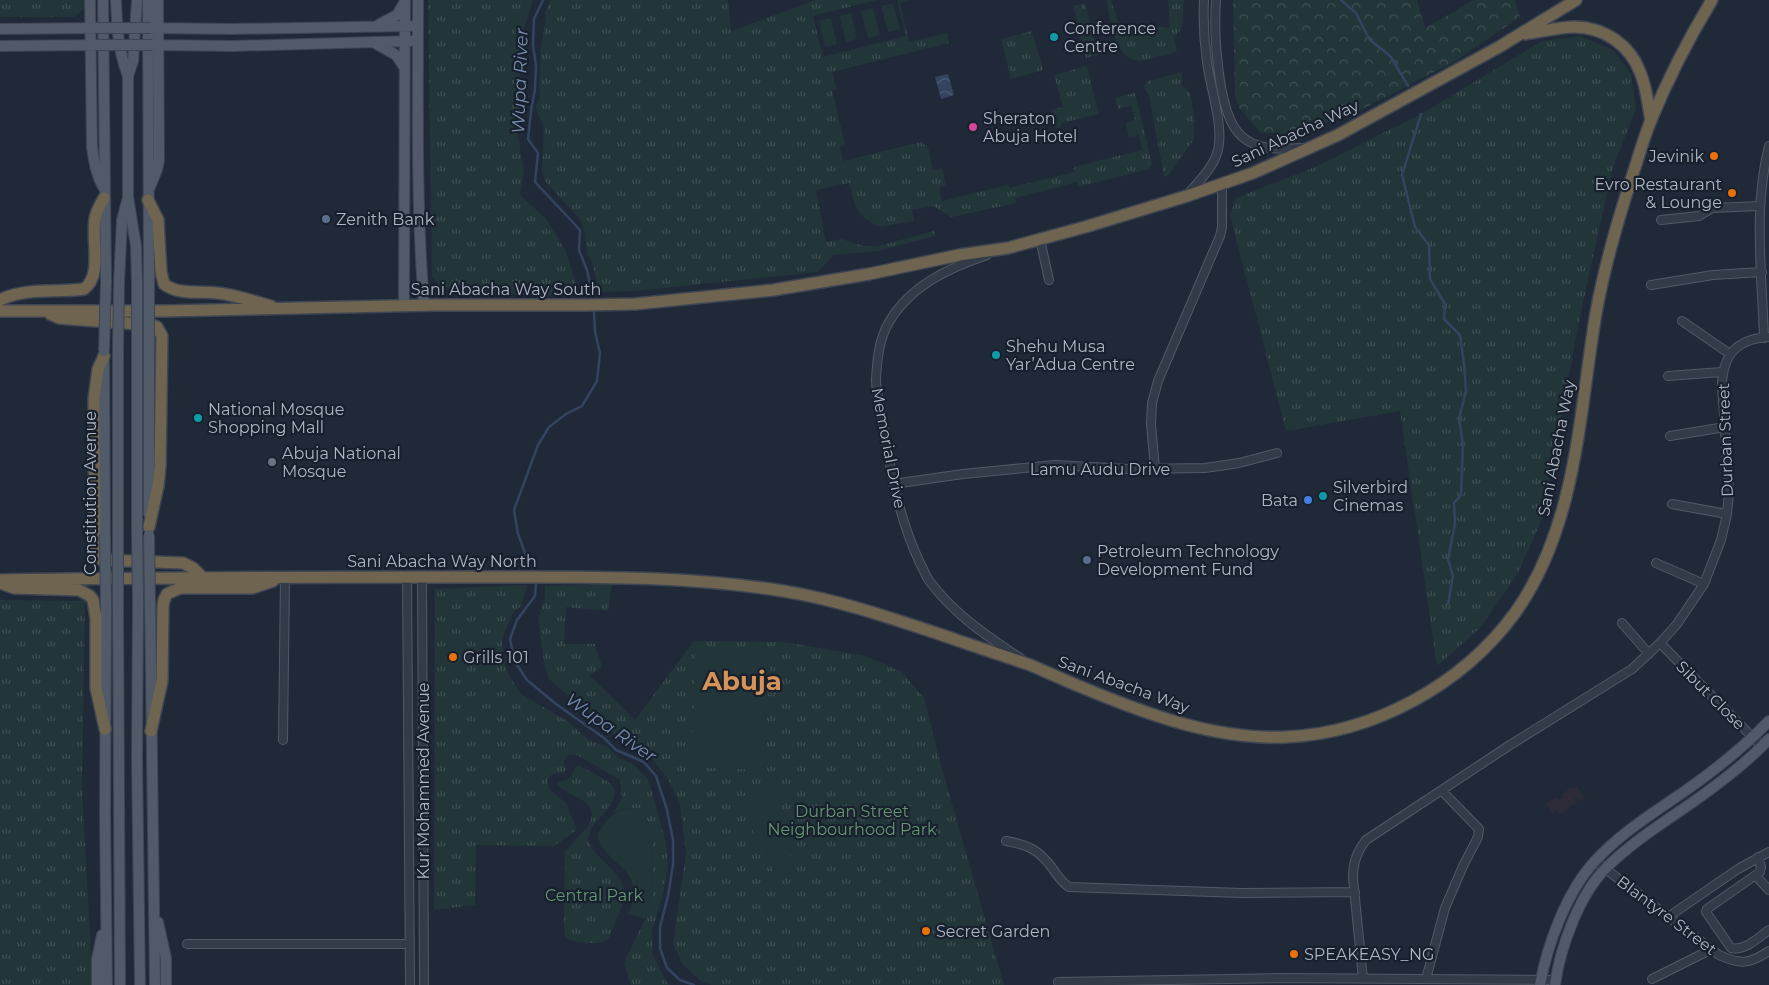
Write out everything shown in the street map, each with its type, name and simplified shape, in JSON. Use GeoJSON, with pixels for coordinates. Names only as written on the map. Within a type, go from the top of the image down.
{"type":"FeatureCollection","features":[{"type":"Feature","properties":{"kind":"highway","name":"Sani Abacha Way"},"geometry":{"type":"LineString","coordinates":[[1008,248],[1187,196],[1253,173],[1338,135],[1499,47],[1576,0]]}},
{"type":"Feature","properties":{"kind":"highway","name":"Sani Abacha Way"},"geometry":{"type":"LineString","coordinates":[[881,615],[1031,666],[1087,690],[1167,720],[1211,730],[1279,737],[1303,736],[1335,730],[1366,722],[1419,697],[1454,676],[1499,632],[1516,611],[1531,587],[1553,539],[1567,494],[1596,311],[1610,246],[1650,122],[1673,72],[1712,0]]}},
{"type":"Feature","properties":{"kind":"highway"},"geometry":{"type":"LineString","coordinates":[[1519,35],[1574,27],[1588,28],[1615,39],[1634,58],[1641,73],[1650,122]]}},
{"type":"Feature","properties":{"kind":"highway"},"geometry":{"type":"LineString","coordinates":[[0,300],[21,293],[84,289],[90,285],[95,270],[95,219],[104,194]]}},
{"type":"Feature","properties":{"kind":"highway"},"geometry":{"type":"LineString","coordinates":[[148,195],[158,220],[161,272],[164,284],[176,290],[235,296],[280,309]]}},
{"type":"Feature","properties":{"kind":"highway","name":"Sani Abacha Way South"},"geometry":{"type":"LineString","coordinates":[[0,311],[635,304],[773,290],[869,274],[959,255],[1008,248]]}},
{"type":"Feature","properties":{"kind":"highway"},"geometry":{"type":"LineString","coordinates":[[44,310],[59,318],[152,325],[160,331],[162,336],[160,467],[149,531]]}},
{"type":"Feature","properties":{"kind":"highway"},"geometry":{"type":"LineString","coordinates":[[104,353],[98,370],[94,398],[95,554],[102,560],[183,564],[193,568],[203,578]]}},
{"type":"Feature","properties":{"kind":"highway","name":"Sani Abacha Way North"},"geometry":{"type":"LineString","coordinates":[[0,582],[285,577],[576,576],[705,581],[747,586],[811,596],[881,615]]}},
{"type":"Feature","properties":{"kind":"highway"},"geometry":{"type":"LineString","coordinates":[[151,730],[159,696],[157,668],[163,606],[168,594],[180,588],[252,588],[285,577]]}},
{"type":"Feature","properties":{"kind":"highway"},"geometry":{"type":"LineString","coordinates":[[0,582],[14,588],[79,590],[90,596],[95,605],[100,672],[98,706],[105,730]]}},
{"type":"Feature","properties":{"kind":"main road"},"geometry":{"type":"LineString","coordinates":[[90,0],[94,28],[92,148],[94,165],[104,194]]}},
{"type":"Feature","properties":{"kind":"main road","name":"Constitution Avenue"},"geometry":{"type":"LineString","coordinates":[[100,672],[106,608],[104,353],[106,281],[103,0]]}},
{"type":"Feature","properties":{"kind":"main road","name":"Constitution Avenue"},"geometry":{"type":"LineString","coordinates":[[116,0],[121,59],[128,76]]}},
{"type":"Feature","properties":{"kind":"main road","name":"Constitution Avenue"},"geometry":{"type":"LineString","coordinates":[[137,0],[133,61],[128,76],[128,197],[136,246],[137,284],[138,904],[140,985]]}},
{"type":"Feature","properties":{"kind":"main road"},"geometry":{"type":"LineString","coordinates":[[148,0],[149,531],[150,602],[157,668]]}},
{"type":"Feature","properties":{"kind":"main road"},"geometry":{"type":"LineString","coordinates":[[148,195],[159,160],[155,45],[158,0]]}},
{"type":"Feature","properties":{"kind":"main road"},"geometry":{"type":"LineString","coordinates":[[375,26],[397,15],[405,0]]}},
{"type":"Feature","properties":{"kind":"main road"},"geometry":{"type":"LineString","coordinates":[[404,306],[405,0]]}},
{"type":"Feature","properties":{"kind":"main road"},"geometry":{"type":"LineString","coordinates":[[418,0],[420,258],[424,306]]}},
{"type":"Feature","properties":{"kind":"main road"},"geometry":{"type":"LineString","coordinates":[[0,29],[418,26]]}},
{"type":"Feature","properties":{"kind":"main road"},"geometry":{"type":"LineString","coordinates":[[0,46],[233,46],[418,41]]}},
{"type":"Feature","properties":{"kind":"main road"},"geometry":{"type":"LineString","coordinates":[[372,42],[396,55],[404,67]]}},
{"type":"Feature","properties":{"kind":"main road","name":"Constitution Avenue"},"geometry":{"type":"LineString","coordinates":[[120,985],[118,350],[122,227],[128,197]]}},
{"type":"Feature","properties":{"kind":"main road"},"geometry":{"type":"LineString","coordinates":[[1541,982],[1546,956],[1556,928],[1579,883],[1594,861],[1627,832],[1718,768],[1753,738],[1769,721]]}},
{"type":"Feature","properties":{"kind":"main road"},"geometry":{"type":"LineString","coordinates":[[96,985],[105,919],[105,730]]}},
{"type":"Feature","properties":{"kind":"main road"},"geometry":{"type":"LineString","coordinates":[[151,730],[155,985]]}},
{"type":"Feature","properties":{"kind":"main road"},"geometry":{"type":"LineString","coordinates":[[1555,983],[1568,933],[1583,902],[1605,869],[1636,841],[1694,802],[1765,743]]}},
{"type":"Feature","properties":{"kind":"main road"},"geometry":{"type":"LineString","coordinates":[[154,905],[166,958],[166,985]]}},
{"type":"Feature","properties":{"kind":"main road"},"geometry":{"type":"LineString","coordinates":[[101,959],[107,985]]}},
{"type":"Feature","properties":{"kind":"street"},"geometry":{"type":"LineString","coordinates":[[1187,196],[1204,176],[1219,147],[1218,122],[1207,62],[1204,0]]}},
{"type":"Feature","properties":{"kind":"street"},"geometry":{"type":"LineString","coordinates":[[1216,0],[1215,32],[1217,60],[1224,102],[1231,125],[1241,136],[1264,148],[1284,150],[1308,148]]}},
{"type":"Feature","properties":{"kind":"street"},"geometry":{"type":"LineString","coordinates":[[1682,321],[1730,354],[1737,346],[1766,338],[1760,206],[1769,146]]}},
{"type":"Feature","properties":{"kind":"street"},"geometry":{"type":"LineString","coordinates":[[1155,469],[1151,424],[1152,403],[1158,381],[1220,236],[1222,227],[1222,184]]}},
{"type":"Feature","properties":{"kind":"street"},"geometry":{"type":"LineString","coordinates":[[1661,220],[1699,216],[1712,208],[1760,206]]}},
{"type":"Feature","properties":{"kind":"street"},"geometry":{"type":"LineString","coordinates":[[1040,239],[1049,280]]}},
{"type":"Feature","properties":{"kind":"street","name":"Memorial Drive"},"geometry":{"type":"LineString","coordinates":[[1008,248],[965,263],[936,276],[917,288],[896,312],[883,334],[876,382],[893,484],[904,526],[930,582],[973,625],[1031,666]]}},
{"type":"Feature","properties":{"kind":"street"},"geometry":{"type":"LineString","coordinates":[[1652,285],[1713,275],[1762,272]]}},
{"type":"Feature","properties":{"kind":"street","name":"Durban Street"},"geometry":{"type":"LineString","coordinates":[[1363,978],[1353,864],[1358,851],[1366,840],[1632,669],[1660,644],[1678,624],[1704,584],[1721,540],[1727,514],[1729,492],[1722,372],[1730,354]]}},
{"type":"Feature","properties":{"kind":"street"},"geometry":{"type":"LineString","coordinates":[[1668,376],[1722,372]]}},
{"type":"Feature","properties":{"kind":"street"},"geometry":{"type":"LineString","coordinates":[[1670,436],[1725,427]]}},
{"type":"Feature","properties":{"kind":"street","name":"Lamu Audu Drive"},"geometry":{"type":"LineString","coordinates":[[893,484],[963,474],[1055,465],[1155,469],[1204,468],[1239,463],[1277,452]]}},
{"type":"Feature","properties":{"kind":"street"},"geometry":{"type":"LineString","coordinates":[[1672,504],[1727,514]]}},
{"type":"Feature","properties":{"kind":"street"},"geometry":{"type":"LineString","coordinates":[[1656,564],[1704,584]]}},
{"type":"Feature","properties":{"kind":"street","name":"Kur Mohammed Avenue"},"geometry":{"type":"LineString","coordinates":[[407,576],[410,985]]}},
{"type":"Feature","properties":{"kind":"street","name":"Kur Mohammed Avenue"},"geometry":{"type":"LineString","coordinates":[[422,576],[424,985]]}},
{"type":"Feature","properties":{"kind":"street"},"geometry":{"type":"LineString","coordinates":[[283,740],[285,577]]}},
{"type":"Feature","properties":{"kind":"street"},"geometry":{"type":"LineString","coordinates":[[1622,624],[1649,654]]}},
{"type":"Feature","properties":{"kind":"street","name":"Sibut Close"},"geometry":{"type":"LineString","coordinates":[[1660,644],[1753,738],[1765,743]]}},
{"type":"Feature","properties":{"kind":"street"},"geometry":{"type":"LineString","coordinates":[[1426,979],[1445,908],[1478,837],[1479,829],[1442,791]]}},
{"type":"Feature","properties":{"kind":"street"},"geometry":{"type":"LineString","coordinates":[[1006,841],[1024,844],[1036,850],[1062,883],[1068,887],[1241,893],[1355,892]]}},
{"type":"Feature","properties":{"kind":"street"},"geometry":{"type":"LineString","coordinates":[[1668,917],[1703,892],[1769,852]]}},
{"type":"Feature","properties":{"kind":"street"},"geometry":{"type":"LineString","coordinates":[[1758,857],[1761,867],[1760,872],[1707,909],[1706,912],[1731,948],[1743,948],[1769,930]]}},
{"type":"Feature","properties":{"kind":"street","name":"Blantyre Street"},"geometry":{"type":"LineString","coordinates":[[1594,861],[1710,950],[1732,961],[1741,963],[1755,960],[1769,951]]}},
{"type":"Feature","properties":{"kind":"street"},"geometry":{"type":"LineString","coordinates":[[1756,876],[1769,890]]}},
{"type":"Feature","properties":{"kind":"street"},"geometry":{"type":"LineString","coordinates":[[187,944],[410,944]]}},
{"type":"Feature","properties":{"kind":"street"},"geometry":{"type":"LineString","coordinates":[[1652,979],[1710,950]]}},
{"type":"Feature","properties":{"kind":"street"},"geometry":{"type":"LineString","coordinates":[[1058,982],[1363,978],[1555,983]]}},
{"type":"Feature","properties":{"kind":"shaded area"},"geometry":{"type":"Polygon","coordinates":[[[1577,786],[1585,798],[1580,801],[1577,797],[1574,799],[1577,802],[1560,814],[1557,810],[1552,813],[1546,804],[1556,797],[1559,800],[1564,797],[1562,794],[1577,786]]]}},
{"type":"Feature","properties":{"kind":"green space"},"geometry":{"type":"Polygon","coordinates":[[[0,0],[85,0],[85,8],[74,17],[0,17],[0,0]]]}},
{"type":"Feature","properties":{"kind":"green space"},"geometry":{"type":"Polygon","coordinates":[[[428,0],[533,0],[519,43],[520,102],[517,131],[524,171],[520,195],[546,219],[566,251],[579,294],[534,296],[441,287],[432,276],[428,0]]]}},
{"type":"Feature","properties":{"kind":"green space"},"geometry":{"type":"Polygon","coordinates":[[[551,0],[728,0],[731,31],[816,0],[877,0],[813,16],[823,57],[906,36],[897,0],[909,0],[900,3],[909,42],[947,33],[949,43],[832,72],[836,89],[832,90],[845,145],[840,147],[843,161],[921,142],[928,147],[933,170],[942,168],[946,185],[939,187],[942,201],[1008,185],[1009,188],[1075,172],[1074,167],[1142,150],[1139,135],[1129,137],[1126,123],[1135,121],[1131,106],[1118,109],[1115,98],[1135,93],[1152,164],[1149,169],[1079,187],[1077,182],[1015,198],[1016,203],[952,217],[933,206],[912,210],[914,221],[879,227],[865,218],[858,210],[849,183],[816,190],[826,242],[841,239],[864,246],[878,246],[934,231],[935,236],[878,251],[833,255],[818,272],[633,291],[599,292],[592,261],[587,255],[585,232],[579,218],[546,182],[542,172],[544,128],[536,109],[540,94],[541,48],[546,18],[545,12],[551,0]]]}},
{"type":"Feature","properties":{"kind":"green space"},"geometry":{"type":"Polygon","coordinates":[[[1106,0],[1111,0],[1121,32],[1144,24],[1170,28],[1168,0],[1184,0],[1182,28],[1174,38],[1177,52],[1141,61],[1125,55],[1115,38],[1106,0]]]}},
{"type":"Feature","properties":{"kind":"green space"},"geometry":{"type":"Polygon","coordinates":[[[1233,0],[1417,0],[1425,28],[1474,0],[1515,0],[1520,17],[1457,60],[1359,111],[1295,134],[1261,133],[1239,108],[1235,95],[1233,0]]]}},
{"type":"Feature","properties":{"kind":"green space"},"geometry":{"type":"Polygon","coordinates":[[[893,3],[900,29],[888,32],[881,6],[893,3]]]}},
{"type":"Feature","properties":{"kind":"green space"},"geometry":{"type":"Polygon","coordinates":[[[1085,3],[1098,55],[1086,58],[1073,6],[1085,3]]]}},
{"type":"Feature","properties":{"kind":"green space"},"geometry":{"type":"Polygon","coordinates":[[[873,8],[880,35],[868,38],[861,11],[873,8]]]}},
{"type":"Feature","properties":{"kind":"green space"},"geometry":{"type":"Polygon","coordinates":[[[851,13],[857,39],[846,42],[839,16],[851,13]]]}},
{"type":"Feature","properties":{"kind":"green space"},"geometry":{"type":"Polygon","coordinates":[[[831,18],[837,44],[825,47],[819,21],[831,18]]]}},
{"type":"Feature","properties":{"kind":"green space"},"geometry":{"type":"Polygon","coordinates":[[[1032,31],[1043,70],[1011,79],[1001,39],[1032,31]]]}},
{"type":"Feature","properties":{"kind":"green space"},"geometry":{"type":"Polygon","coordinates":[[[1580,36],[1613,50],[1631,73],[1636,109],[1612,170],[1582,307],[1541,521],[1518,573],[1481,627],[1437,666],[1400,411],[1286,431],[1230,215],[1236,198],[1315,167],[1421,114],[1542,41],[1580,36]]]}},
{"type":"Feature","properties":{"kind":"green space"},"geometry":{"type":"Polygon","coordinates":[[[1087,66],[1099,114],[1061,123],[1061,127],[1057,129],[1052,110],[1063,107],[1054,75],[1087,66]]]}},
{"type":"Feature","properties":{"kind":"green space"},"geometry":{"type":"Polygon","coordinates":[[[1182,72],[1182,85],[1190,93],[1194,115],[1194,139],[1169,175],[1164,177],[1149,95],[1144,87],[1148,81],[1182,72]]]}},
{"type":"Feature","properties":{"kind":"green space","name":"Durban Street Neighbourhood Park"},"geometry":{"type":"Polygon","coordinates":[[[612,584],[608,611],[566,607],[564,644],[595,644],[602,667],[590,676],[635,720],[694,641],[784,642],[866,656],[902,672],[924,698],[941,766],[1004,985],[712,985],[702,982],[682,963],[673,944],[686,854],[680,804],[668,779],[652,759],[625,744],[549,679],[544,663],[538,618],[545,599],[545,586],[612,584]]]}},
{"type":"Feature","properties":{"kind":"green space"},"geometry":{"type":"Polygon","coordinates":[[[527,585],[521,606],[513,613],[502,639],[503,659],[510,677],[521,694],[567,721],[590,741],[608,747],[619,758],[633,764],[649,781],[666,843],[668,867],[662,899],[652,931],[653,955],[667,983],[670,985],[631,985],[624,963],[645,919],[652,895],[653,833],[644,808],[622,809],[613,813],[622,798],[620,780],[575,754],[568,755],[563,763],[566,769],[564,773],[552,774],[547,780],[550,790],[566,803],[576,827],[575,831],[554,846],[476,845],[475,905],[434,910],[435,589],[527,585]]]}},
{"type":"Feature","properties":{"kind":"green space"},"geometry":{"type":"Polygon","coordinates":[[[0,600],[85,601],[82,791],[93,985],[0,985],[0,600]]]}},
{"type":"Feature","properties":{"kind":"green space"},"geometry":{"type":"Polygon","coordinates":[[[696,649],[770,652],[764,770],[691,767],[696,649]]]}},
{"type":"Feature","properties":{"kind":"green space","name":"Central Park"},"geometry":{"type":"Polygon","coordinates":[[[578,765],[609,782],[615,790],[612,802],[592,828],[588,839],[597,854],[617,875],[624,891],[624,900],[610,936],[608,939],[600,942],[574,941],[565,936],[565,853],[590,822],[592,815],[591,809],[585,802],[564,790],[558,783],[570,778],[578,765]]]}},
{"type":"Feature","properties":{"kind":"green space"},"geometry":{"type":"Polygon","coordinates":[[[777,787],[789,833],[756,842],[744,796],[777,787]]]}},
{"type":"Feature","properties":{"kind":"green space"},"geometry":{"type":"Polygon","coordinates":[[[644,808],[653,833],[652,895],[645,919],[628,914],[634,896],[633,884],[629,876],[605,850],[597,834],[616,812],[644,808]]]}},
{"type":"Feature","properties":{"kind":"green space"},"geometry":{"type":"Polygon","coordinates":[[[785,837],[794,872],[774,877],[765,843],[785,837]]]}},
{"type":"Feature","properties":{"kind":"water"},"geometry":{"type":"Polygon","coordinates":[[[948,74],[954,95],[941,99],[935,77],[948,74]]]}},
{"type":"Feature","properties":{"kind":"waterway","name":"Wupa River"},"geometry":{"type":"LineString","coordinates":[[543,0],[534,19],[535,89],[528,139],[538,153],[535,182],[580,230],[579,250],[587,270],[592,293]]}},
{"type":"Feature","properties":{"kind":"waterway"},"geometry":{"type":"LineString","coordinates":[[1341,0],[1356,13],[1369,39],[1391,57],[1408,86]]}},
{"type":"Feature","properties":{"kind":"waterway"},"geometry":{"type":"LineString","coordinates":[[1421,114],[1402,175],[1415,227],[1429,245],[1430,279],[1445,304],[1444,319],[1460,335],[1466,392],[1459,418],[1463,445],[1461,495],[1454,503],[1455,524],[1448,559],[1453,576],[1448,604]]}},
{"type":"Feature","properties":{"kind":"waterway","name":"Wupa River"},"geometry":{"type":"LineString","coordinates":[[530,566],[518,534],[514,510],[538,445],[549,427],[566,414],[582,406],[597,381],[600,353],[595,332],[594,312]]}},
{"type":"Feature","properties":{"kind":"waterway","name":"Wupa River"},"geometry":{"type":"LineString","coordinates":[[536,584],[535,596],[517,620],[510,639],[515,662],[527,680],[556,704],[604,738],[616,750],[644,762],[656,776],[667,810],[673,840],[673,865],[660,927],[660,948],[667,968],[680,980],[694,985]]}},
{"type":"Feature","properties":{"kind":"place","name":"Conference Centre"},"geometry":{"type":"Point","coordinates":[1054,37]}},
{"type":"Feature","properties":{"kind":"place","name":"Sheraton Abuja Hotel"},"geometry":{"type":"Point","coordinates":[973,127]}},
{"type":"Feature","properties":{"kind":"place","name":"Jevinik"},"geometry":{"type":"Point","coordinates":[1714,156]}},
{"type":"Feature","properties":{"kind":"place","name":"Evro Restaurant & Lounge"},"geometry":{"type":"Point","coordinates":[1732,193]}},
{"type":"Feature","properties":{"kind":"place","name":"Zenith Bank"},"geometry":{"type":"Point","coordinates":[326,219]}},
{"type":"Feature","properties":{"kind":"place","name":"Shehu Musa Yar’Adua Centre"},"geometry":{"type":"Point","coordinates":[996,355]}},
{"type":"Feature","properties":{"kind":"place","name":"National Mosque Shopping Mall"},"geometry":{"type":"Point","coordinates":[198,418]}},
{"type":"Feature","properties":{"kind":"place","name":"Abuja National Mosque"},"geometry":{"type":"Point","coordinates":[272,462]}},
{"type":"Feature","properties":{"kind":"place","name":"Silverbird Cinemas"},"geometry":{"type":"Point","coordinates":[1323,496]}},
{"type":"Feature","properties":{"kind":"place","name":"Bata"},"geometry":{"type":"Point","coordinates":[1308,500]}},
{"type":"Feature","properties":{"kind":"place","name":"Petroleum Technology Development Fund"},"geometry":{"type":"Point","coordinates":[1087,560]}},
{"type":"Feature","properties":{"kind":"place","name":"Grills 101"},"geometry":{"type":"Point","coordinates":[453,657]}},
{"type":"Feature","properties":{"kind":"place","name":"Secret Garden"},"geometry":{"type":"Point","coordinates":[926,931]}},
{"type":"Feature","properties":{"kind":"place","name":"SPEAKEASY_NG"},"geometry":{"type":"Point","coordinates":[1294,954]}},
{"type":"Feature","properties":{"kind":"district","name":"Abuja"},"geometry":{"type":"Point","coordinates":[742,681]}}]}
